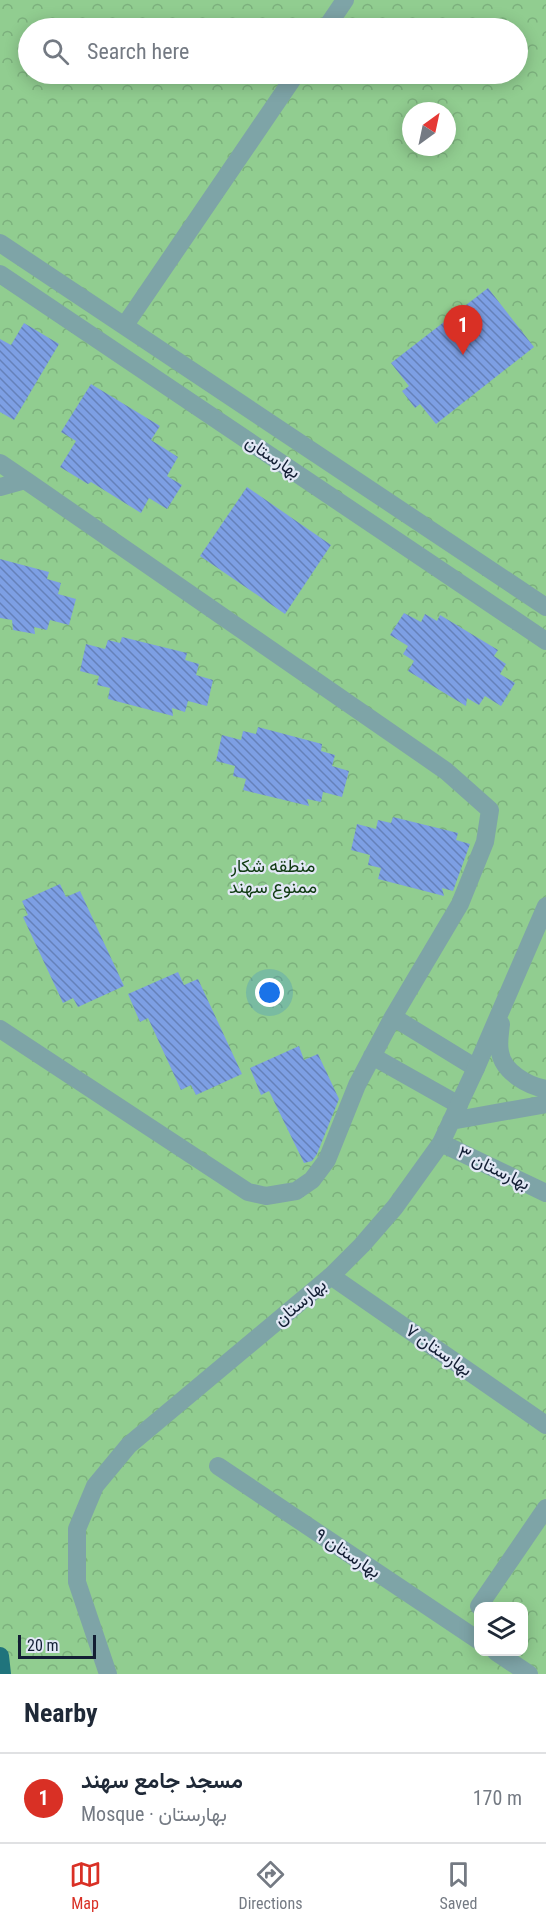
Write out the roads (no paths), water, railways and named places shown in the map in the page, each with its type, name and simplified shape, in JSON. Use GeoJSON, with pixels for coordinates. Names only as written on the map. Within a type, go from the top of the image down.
{"type":"FeatureCollection","features":[{"type":"Feature","properties":{"kind":"main road"},"geometry":{"type":"LineString","coordinates":[[0,1656],[2,1674]]}},
{"type":"Feature","properties":{"kind":"street"},"geometry":{"type":"LineString","coordinates":[[333,18],[345,0]]}},
{"type":"Feature","properties":{"kind":"street"},"geometry":{"type":"LineString","coordinates":[[125,325],[289,84]]}},
{"type":"Feature","properties":{"kind":"street","name":"بهارستان"},"geometry":{"type":"LineString","coordinates":[[0,243],[546,607]]}},
{"type":"Feature","properties":{"kind":"street","name":"بهارستان"},"geometry":{"type":"LineString","coordinates":[[0,274],[546,640]]}},
{"type":"Feature","properties":{"kind":"street"},"geometry":{"type":"LineString","coordinates":[[0,464],[446,771],[490,810],[485,842],[460,904],[372,1056],[357,1085],[327,1160],[312,1180],[296,1191],[266,1196],[248,1192],[0,1029]]}},
{"type":"Feature","properties":{"kind":"street"},"geometry":{"type":"LineString","coordinates":[[0,487],[25,480]]}},
{"type":"Feature","properties":{"kind":"street","name":"بهارستان"},"geometry":{"type":"LineString","coordinates":[[108,1674],[77,1582],[76,1528],[95,1486],[129,1445],[331,1276],[395,1207],[441,1143],[546,906]]}},
{"type":"Feature","properties":{"kind":"street"},"geometry":{"type":"LineString","coordinates":[[504,1001],[499,1040],[500,1055],[509,1069],[524,1082],[546,1089]]}},
{"type":"Feature","properties":{"kind":"street"},"geometry":{"type":"LineString","coordinates":[[393,1017],[476,1068]]}},
{"type":"Feature","properties":{"kind":"street"},"geometry":{"type":"LineString","coordinates":[[372,1056],[455,1113],[546,1104]]}},
{"type":"Feature","properties":{"kind":"street","name":"بهارستان ۳"},"geometry":{"type":"LineString","coordinates":[[441,1143],[546,1193]]}},
{"type":"Feature","properties":{"kind":"street","name":"بهارستان ۷"},"geometry":{"type":"LineString","coordinates":[[331,1276],[546,1425]]}},
{"type":"Feature","properties":{"kind":"street","name":"بهارستان ۹"},"geometry":{"type":"LineString","coordinates":[[218,1466],[474,1637]]}},
{"type":"Feature","properties":{"kind":"street"},"geometry":{"type":"LineString","coordinates":[[482,1602],[546,1508]]}},
{"type":"Feature","properties":{"kind":"street"},"geometry":{"type":"LineString","coordinates":[[463,1629],[474,1614]]}},
{"type":"Feature","properties":{"kind":"street"},"geometry":{"type":"LineString","coordinates":[[502,1656],[529,1674]]}},
{"type":"Feature","properties":{"kind":"place","name":"مسجد جامع سهند"},"geometry":{"type":"Point","coordinates":[463,355]}},
{"type":"Feature","properties":{"kind":"park label","name":"منطقه شکار ممنوع سهند"},"geometry":{"type":"Point","coordinates":[273,876]}}]}
